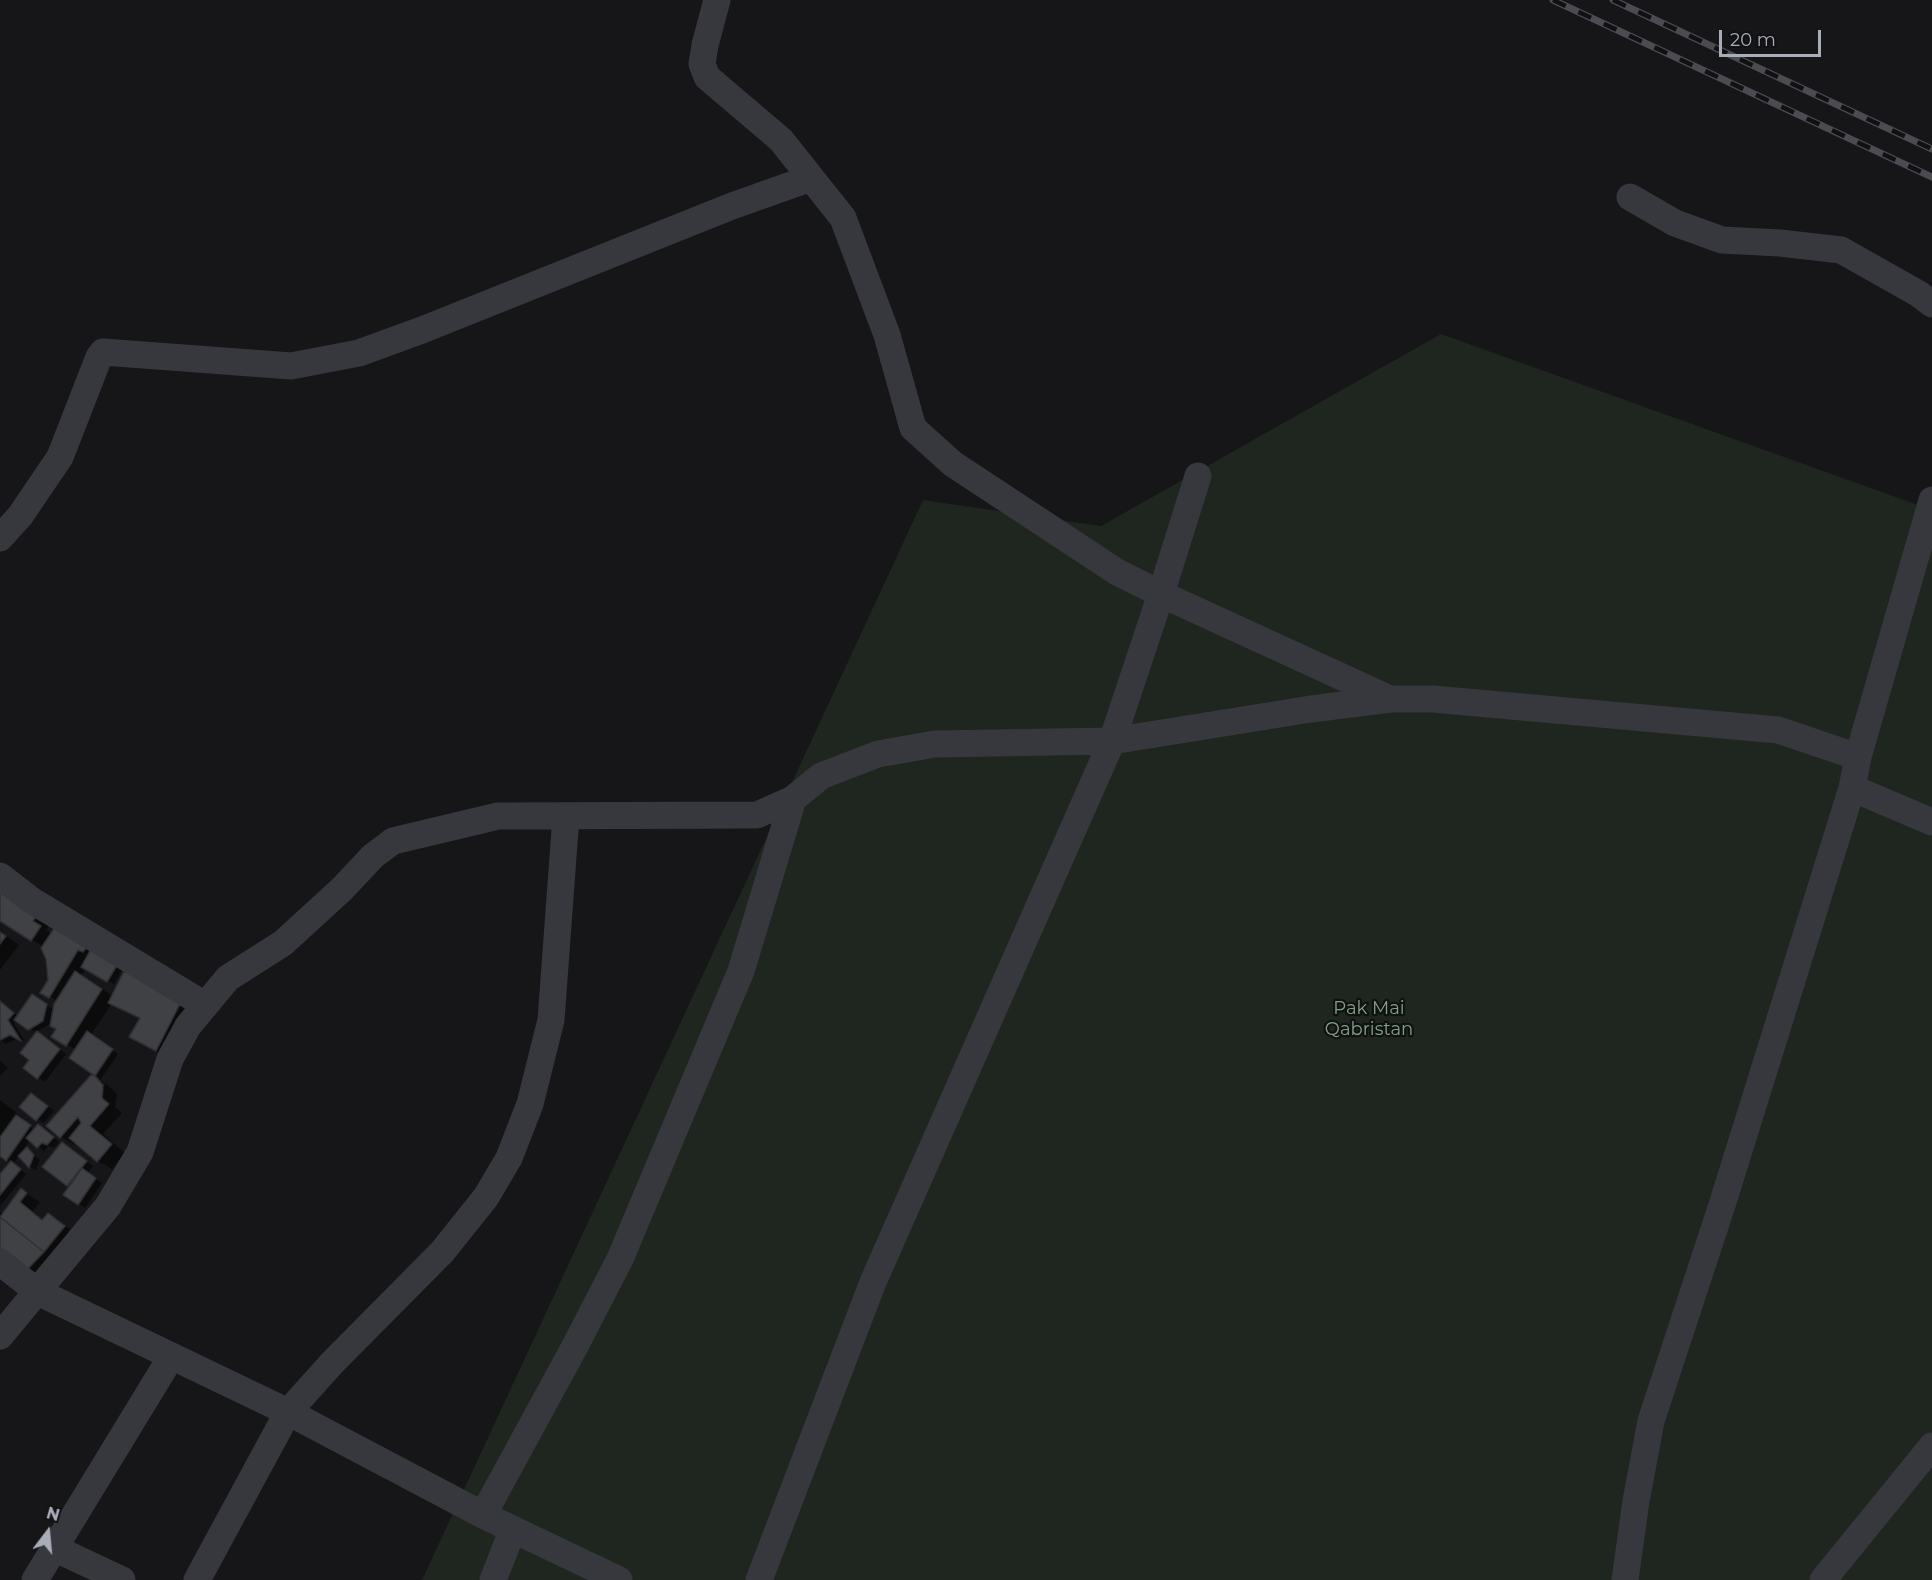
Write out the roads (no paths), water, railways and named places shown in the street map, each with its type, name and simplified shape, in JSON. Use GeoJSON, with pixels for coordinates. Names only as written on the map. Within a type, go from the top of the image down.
{"type":"FeatureCollection","features":[{"type":"Feature","properties":{"kind":"street"},"geometry":{"type":"LineString","coordinates":[[717,0],[702,64],[708,77],[781,141],[843,218],[887,335],[913,428],[953,464],[1117,572],[1391,699]]}},
{"type":"Feature","properties":{"kind":"street"},"geometry":{"type":"LineString","coordinates":[[0,538],[20,516],[60,457],[103,351],[291,366],[359,353],[433,326],[732,206],[811,178]]}},
{"type":"Feature","properties":{"kind":"street"},"geometry":{"type":"LineString","coordinates":[[1630,197],[1675,223],[1722,240],[1780,243],[1841,250],[1919,294],[1932,304]]}},
{"type":"Feature","properties":{"kind":"street"},"geometry":{"type":"LineString","coordinates":[[759,1580],[873,1282],[1112,741],[1198,476]]}},
{"type":"Feature","properties":{"kind":"street"},"geometry":{"type":"LineString","coordinates":[[1625,1580],[1636,1501],[1651,1422],[1722,1205],[1852,788],[1858,757],[1932,500]]}},
{"type":"Feature","properties":{"kind":"street"},"geometry":{"type":"LineString","coordinates":[[0,1336],[108,1206],[141,1152],[170,1059],[188,1026],[228,978],[283,943],[342,889],[373,856],[393,841],[498,816],[757,815],[793,799],[821,776],[878,754],[935,744],[1112,741],[1311,709],[1391,699],[1433,699],[1778,729],[1858,757]]}},
{"type":"Feature","properties":{"kind":"street"},"geometry":{"type":"LineString","coordinates":[[1852,788],[1932,822]]}},
{"type":"Feature","properties":{"kind":"street"},"geometry":{"type":"LineString","coordinates":[[483,1515],[620,1259],[741,971],[793,799]]}},
{"type":"Feature","properties":{"kind":"street"},"geometry":{"type":"LineString","coordinates":[[197,1580],[288,1412],[339,1356],[442,1252],[486,1197],[509,1158],[530,1104],[550,1020],[566,816]]}},
{"type":"Feature","properties":{"kind":"street"},"geometry":{"type":"LineString","coordinates":[[0,876],[31,900],[205,1005]]}},
{"type":"Feature","properties":{"kind":"street"},"geometry":{"type":"LineString","coordinates":[[0,1262],[38,1292],[288,1412],[483,1515],[619,1580]]}},
{"type":"Feature","properties":{"kind":"street"},"geometry":{"type":"LineString","coordinates":[[34,1580],[171,1356]]}},
{"type":"Feature","properties":{"kind":"street"},"geometry":{"type":"LineString","coordinates":[[1823,1580],[1932,1446]]}},
{"type":"Feature","properties":{"kind":"street"},"geometry":{"type":"LineString","coordinates":[[493,1580],[513,1529]]}},
{"type":"Feature","properties":{"kind":"street"},"geometry":{"type":"LineString","coordinates":[[54,1548],[122,1580]]}},
{"type":"Feature","properties":{"kind":"railway"},"geometry":{"type":"LineString","coordinates":[[1553,0],[1932,177]]}},
{"type":"Feature","properties":{"kind":"railway"},"geometry":{"type":"LineString","coordinates":[[1613,0],[1932,149]]}},
{"type":"Feature","properties":{"kind":"park label","name":"Pak Mai Qabristan"},"geometry":{"type":"Point","coordinates":[1369,1019]}}]}
